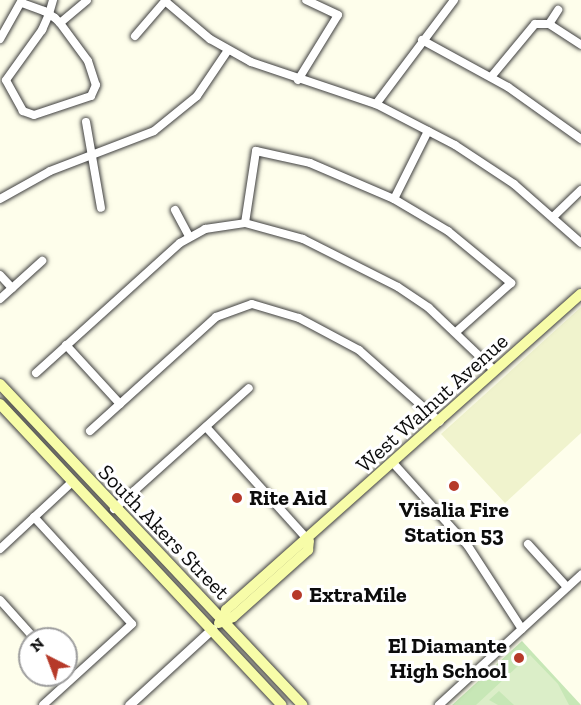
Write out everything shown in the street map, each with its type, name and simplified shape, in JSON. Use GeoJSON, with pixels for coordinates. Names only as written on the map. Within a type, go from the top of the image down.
{"type":"FeatureCollection","features":[{"type":"Feature","properties":{"kind":"main road","name":"West Walnut Avenue"},"geometry":{"type":"LineString","coordinates":[[212,629],[222,621],[225,610],[299,543],[309,541],[581,294]]}},
{"type":"Feature","properties":{"kind":"main road","name":"South Akers Street"},"geometry":{"type":"LineString","coordinates":[[0,384],[114,509],[303,705]]}},
{"type":"Feature","properties":{"kind":"main road","name":"South Akers Street"},"geometry":{"type":"LineString","coordinates":[[0,404],[282,705]]}},
{"type":"Feature","properties":{"kind":"main road"},"geometry":{"type":"LineString","coordinates":[[72,483],[103,508],[114,509]]}},
{"type":"Feature","properties":{"kind":"main road"},"geometry":{"type":"LineString","coordinates":[[258,678],[290,705]]}},
{"type":"Feature","properties":{"kind":"street"},"geometry":{"type":"LineString","coordinates":[[0,39],[22,2],[49,14],[60,22],[88,61],[95,92],[29,116],[6,80],[32,47],[49,14],[53,0]]}},
{"type":"Feature","properties":{"kind":"street"},"geometry":{"type":"LineString","coordinates":[[60,22],[87,0]]}},
{"type":"Feature","properties":{"kind":"street"},"geometry":{"type":"LineString","coordinates":[[298,80],[338,15],[306,0]]}},
{"type":"Feature","properties":{"kind":"street"},"geometry":{"type":"LineString","coordinates":[[135,36],[166,1],[228,50],[298,80],[376,104],[428,130],[498,173],[553,216],[581,243]]}},
{"type":"Feature","properties":{"kind":"street"},"geometry":{"type":"LineString","coordinates":[[376,104],[451,1]]}},
{"type":"Feature","properties":{"kind":"street"},"geometry":{"type":"LineString","coordinates":[[549,24],[558,10]]}},
{"type":"Feature","properties":{"kind":"street"},"geometry":{"type":"LineString","coordinates":[[491,77],[535,24],[549,24],[581,45]]}},
{"type":"Feature","properties":{"kind":"street"},"geometry":{"type":"LineString","coordinates":[[422,40],[491,77],[581,139]]}},
{"type":"Feature","properties":{"kind":"street"},"geometry":{"type":"LineString","coordinates":[[0,199],[50,171],[129,145],[179,113],[228,50]]}},
{"type":"Feature","properties":{"kind":"street"},"geometry":{"type":"LineString","coordinates":[[86,122],[101,208]]}},
{"type":"Feature","properties":{"kind":"street"},"geometry":{"type":"LineString","coordinates":[[394,198],[428,130]]}},
{"type":"Feature","properties":{"kind":"street"},"geometry":{"type":"LineString","coordinates":[[245,223],[256,151],[310,163],[394,198],[448,231],[511,283],[456,332]]}},
{"type":"Feature","properties":{"kind":"street"},"geometry":{"type":"LineString","coordinates":[[553,216],[581,190]]}},
{"type":"Feature","properties":{"kind":"street"},"geometry":{"type":"LineString","coordinates":[[175,210],[189,236]]}},
{"type":"Feature","properties":{"kind":"street"},"geometry":{"type":"LineString","coordinates":[[36,373],[189,236],[245,223],[303,239],[370,270],[456,332],[495,371]]}},
{"type":"Feature","properties":{"kind":"street"},"geometry":{"type":"LineString","coordinates":[[0,299],[42,261]]}},
{"type":"Feature","properties":{"kind":"street"},"geometry":{"type":"LineString","coordinates":[[0,275],[12,288]]}},
{"type":"Feature","properties":{"kind":"street"},"geometry":{"type":"LineString","coordinates":[[90,431],[216,317],[238,306],[266,305],[329,332],[386,370],[440,422]]}},
{"type":"Feature","properties":{"kind":"street"},"geometry":{"type":"LineString","coordinates":[[66,345],[120,404]]}},
{"type":"Feature","properties":{"kind":"street"},"geometry":{"type":"LineString","coordinates":[[114,509],[249,388]]}},
{"type":"Feature","properties":{"kind":"street"},"geometry":{"type":"LineString","coordinates":[[206,427],[309,541]]}},
{"type":"Feature","properties":{"kind":"street"},"geometry":{"type":"LineString","coordinates":[[394,464],[468,546],[522,629]]}},
{"type":"Feature","properties":{"kind":"street"},"geometry":{"type":"LineString","coordinates":[[0,549],[72,483]]}},
{"type":"Feature","properties":{"kind":"street"},"geometry":{"type":"LineString","coordinates":[[34,517],[132,624],[78,668]]}},
{"type":"Feature","properties":{"kind":"street"},"geometry":{"type":"LineString","coordinates":[[528,544],[567,587]]}},
{"type":"Feature","properties":{"kind":"street"},"geometry":{"type":"LineString","coordinates":[[439,705],[581,574]]}},
{"type":"Feature","properties":{"kind":"street"},"geometry":{"type":"LineString","coordinates":[[0,600],[24,627]]}},
{"type":"Feature","properties":{"kind":"street","name":"West Walnut Avenue"},"geometry":{"type":"LineString","coordinates":[[129,705],[212,629]]}},
{"type":"Feature","properties":{"kind":"street"},"geometry":{"type":"LineString","coordinates":[[43,705],[59,687]]}},
{"type":"Feature","properties":{"kind":"green space"},"geometry":{"type":"Polygon","coordinates":[[[581,307],[581,433],[505,503],[441,434],[581,307]]]}},
{"type":"Feature","properties":{"kind":"green space","name":"El Diamante High School"},"geometry":{"type":"Polygon","coordinates":[[[522,641],[581,705],[452,705],[522,641]]]}},
{"type":"Feature","properties":{"kind":"green space"},"geometry":{"type":"Polygon","coordinates":[[[530,655],[558,684],[569,705],[514,705],[499,691],[489,700],[498,705],[476,705],[530,655]]]}},
{"type":"Feature","properties":{"kind":"place","name":"Visalia Fire Station 53"},"geometry":{"type":"Point","coordinates":[454,486]}},
{"type":"Feature","properties":{"kind":"place","name":"Rite Aid"},"geometry":{"type":"Point","coordinates":[237,498]}},
{"type":"Feature","properties":{"kind":"place","name":"ExtraMile"},"geometry":{"type":"Point","coordinates":[297,595]}},
{"type":"Feature","properties":{"kind":"place","name":"El Diamante High School"},"geometry":{"type":"Point","coordinates":[519,658]}}]}
